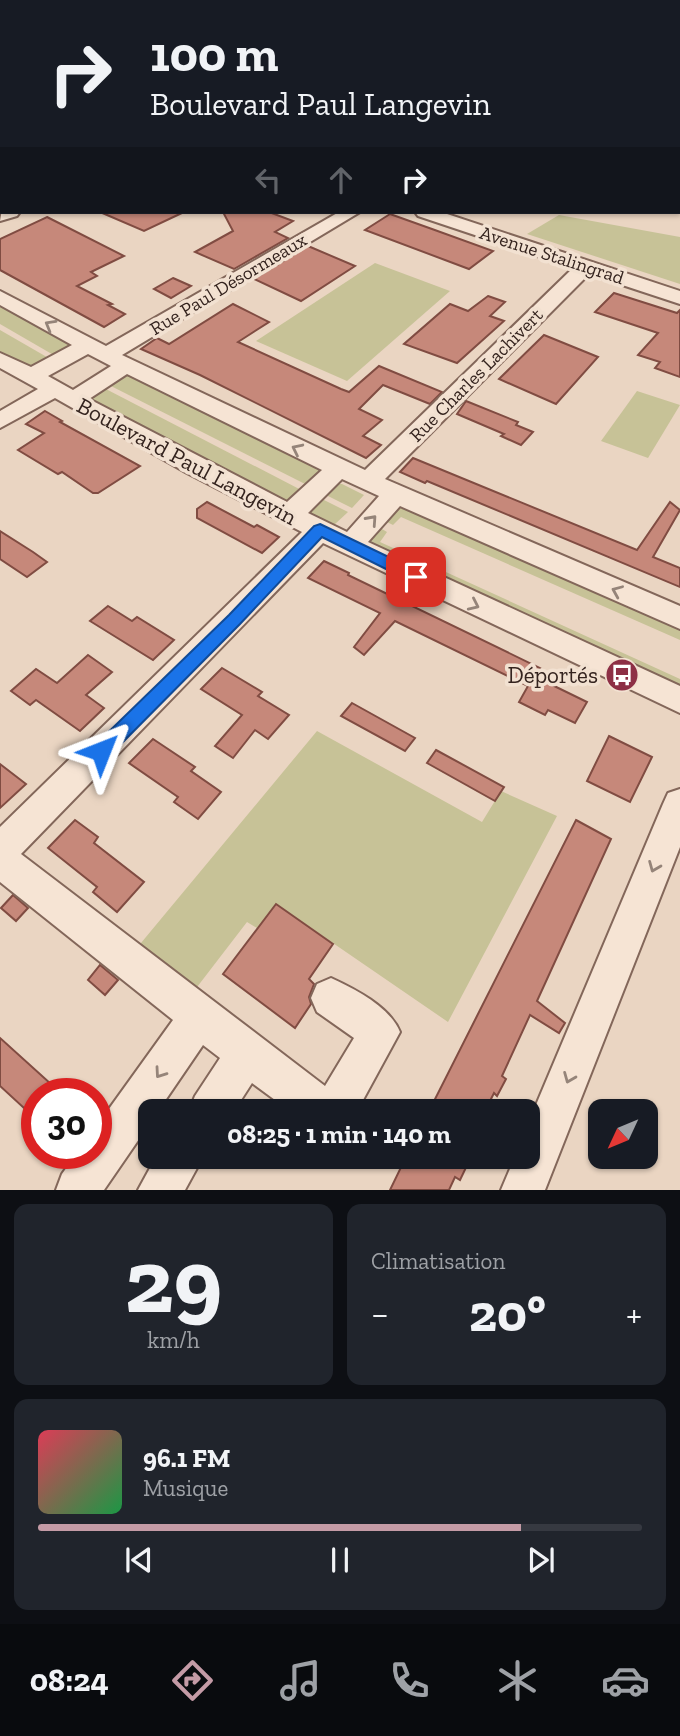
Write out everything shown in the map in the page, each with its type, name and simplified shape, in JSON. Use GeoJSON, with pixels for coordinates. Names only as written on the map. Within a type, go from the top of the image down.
{"type":"FeatureCollection","features":[{"type":"Feature","properties":{"kind":"street","name":"Rue Paul Désormeaux"},"geometry":{"type":"LineString","coordinates":[[52,389],[348,214]]}},
{"type":"Feature","properties":{"kind":"street","name":"Avenue Stalingrad"},"geometry":{"type":"LineString","coordinates":[[430,214],[680,298]]}},
{"type":"Feature","properties":{"kind":"street","name":"Rue Charles Lachivert"},"geometry":{"type":"LineString","coordinates":[[367,483],[585,267]]}},
{"type":"Feature","properties":{"kind":"street"},"geometry":{"type":"LineString","coordinates":[[0,297],[105,356],[367,483],[680,618]]}},
{"type":"Feature","properties":{"kind":"street","name":"Rue Paul Désormeaux"},"geometry":{"type":"LineString","coordinates":[[0,421],[105,356]]}},
{"type":"Feature","properties":{"kind":"street","name":"Boulevard Paul Langevin"},"geometry":{"type":"LineString","coordinates":[[0,359],[290,516],[680,701]]}},
{"type":"Feature","properties":{"kind":"street"},"geometry":{"type":"LineString","coordinates":[[290,516],[338,469]]}},
{"type":"Feature","properties":{"kind":"street"},"geometry":{"type":"LineString","coordinates":[[350,545],[395,495]]}},
{"type":"Feature","properties":{"kind":"street"},"geometry":{"type":"LineString","coordinates":[[0,851],[320,530]]}},
{"type":"Feature","properties":{"kind":"street"},"geometry":{"type":"LineString","coordinates":[[523,1190],[680,804]]}},
{"type":"Feature","properties":{"kind":"street"},"geometry":{"type":"LineString","coordinates":[[0,860],[199,1017],[309,1099]]}},
{"type":"Feature","properties":{"kind":"street"},"geometry":{"type":"LineString","coordinates":[[331,998],[380,1032],[341,1099]]}},
{"type":"Feature","properties":{"kind":"street"},"geometry":{"type":"LineString","coordinates":[[78,1190],[199,1017]]}},
{"type":"Feature","properties":{"kind":"street"},"geometry":{"type":"LineString","coordinates":[[218,1099],[247,1054]]}},
{"type":"Feature","properties":{"kind":"street"},"geometry":{"type":"LineString","coordinates":[[160,1190],[173,1169]]}},
{"type":"Feature","properties":{"kind":"shaded area"},"geometry":{"type":"Polygon","coordinates":[[[559,215],[680,237],[680,284],[527,234],[559,215]]]}},
{"type":"Feature","properties":{"kind":"shaded area"},"geometry":{"type":"Polygon","coordinates":[[[375,263],[450,291],[347,381],[256,341],[375,263]]]}},
{"type":"Feature","properties":{"kind":"shaded area"},"geometry":{"type":"Polygon","coordinates":[[[0,300],[75,343],[57,357],[0,324],[0,300]]]}},
{"type":"Feature","properties":{"kind":"shaded area"},"geometry":{"type":"Polygon","coordinates":[[[0,330],[52,360],[34,371],[0,355],[0,330]]]}},
{"type":"Feature","properties":{"kind":"shaded area"},"geometry":{"type":"Polygon","coordinates":[[[129,373],[325,469],[311,487],[107,384],[129,373]]]}},
{"type":"Feature","properties":{"kind":"shaded area"},"geometry":{"type":"Polygon","coordinates":[[[102,387],[305,492],[289,507],[84,398],[102,387]]]}},
{"type":"Feature","properties":{"kind":"shaded area"},"geometry":{"type":"Polygon","coordinates":[[[637,391],[680,405],[648,458],[601,441],[637,391]]]}},
{"type":"Feature","properties":{"kind":"shaded area"},"geometry":{"type":"Polygon","coordinates":[[[335,484],[342,484],[364,495],[352,508],[324,494],[335,484]]]}},
{"type":"Feature","properties":{"kind":"shaded area"},"geometry":{"type":"Polygon","coordinates":[[[320,498],[348,512],[334,525],[310,513],[309,510],[320,498]]]}},
{"type":"Feature","properties":{"kind":"shaded area"},"geometry":{"type":"Polygon","coordinates":[[[399,505],[680,625],[680,640],[401,517],[393,525],[383,520],[399,505]]]}},
{"type":"Feature","properties":{"kind":"shaded area"},"geometry":{"type":"Polygon","coordinates":[[[377,526],[387,532],[380,542],[680,679],[680,694],[359,546],[377,526]]]}},
{"type":"Feature","properties":{"kind":"shaded area"},"geometry":{"type":"Polygon","coordinates":[[[317,731],[482,822],[501,791],[557,816],[448,1022],[276,904],[257,928],[247,922],[194,991],[136,949],[317,731]]]}},
{"type":"Feature","properties":{"kind":"building"},"geometry":{"type":"Polygon","coordinates":[[[105,214],[180,214],[144,231],[105,214]]]}},
{"type":"Feature","properties":{"kind":"building"},"geometry":{"type":"Polygon","coordinates":[[[224,214],[274,214],[293,221],[275,232],[288,238],[234,269],[195,252],[233,231],[224,214]]]}},
{"type":"Feature","properties":{"kind":"building"},"geometry":{"type":"Polygon","coordinates":[[[390,214],[493,251],[469,269],[365,230],[390,214]]]}},
{"type":"Feature","properties":{"kind":"building"},"geometry":{"type":"Polygon","coordinates":[[[47,217],[124,256],[91,272],[97,276],[77,286],[125,314],[104,327],[0,270],[0,239],[47,217]]]}},
{"type":"Feature","properties":{"kind":"building"},"geometry":{"type":"Polygon","coordinates":[[[308,246],[355,266],[301,301],[254,279],[308,246]]]}},
{"type":"Feature","properties":{"kind":"building"},"geometry":{"type":"Polygon","coordinates":[[[173,278],[191,286],[171,298],[154,289],[173,278]]]}},
{"type":"Feature","properties":{"kind":"building"},"geometry":{"type":"Polygon","coordinates":[[[614,293],[677,313],[680,310],[680,377],[655,368],[660,362],[638,355],[658,333],[595,312],[614,293]]]}},
{"type":"Feature","properties":{"kind":"building"},"geometry":{"type":"Polygon","coordinates":[[[488,296],[505,302],[490,316],[504,321],[457,363],[404,344],[450,304],[468,311],[488,296]]]}},
{"type":"Feature","properties":{"kind":"building"},"geometry":{"type":"Polygon","coordinates":[[[233,304],[269,322],[238,342],[341,389],[349,392],[379,366],[442,392],[430,404],[383,385],[359,409],[382,420],[363,436],[381,445],[366,458],[200,375],[141,349],[157,338],[169,344],[233,304]]]}},
{"type":"Feature","properties":{"kind":"building"},"geometry":{"type":"Polygon","coordinates":[[[544,335],[598,357],[556,404],[499,379],[544,335]]]}},
{"type":"Feature","properties":{"kind":"building"},"geometry":{"type":"Polygon","coordinates":[[[466,401],[518,422],[516,425],[533,432],[521,445],[501,436],[504,434],[457,414],[466,401]]]}},
{"type":"Feature","properties":{"kind":"building"},"geometry":{"type":"Polygon","coordinates":[[[45,411],[140,466],[98,493],[93,493],[62,472],[58,474],[18,450],[44,433],[26,424],[45,411]]]}},
{"type":"Feature","properties":{"kind":"building"},"geometry":{"type":"Polygon","coordinates":[[[413,458],[637,550],[670,502],[680,510],[653,557],[680,568],[680,587],[400,472],[413,458]]]}},
{"type":"Feature","properties":{"kind":"building"},"geometry":{"type":"Polygon","coordinates":[[[207,502],[279,537],[262,553],[197,518],[197,509],[207,502]]]}},
{"type":"Feature","properties":{"kind":"building"},"geometry":{"type":"Polygon","coordinates":[[[0,531],[47,562],[27,577],[0,559],[0,531]]]}},
{"type":"Feature","properties":{"kind":"building"},"geometry":{"type":"Polygon","coordinates":[[[324,561],[540,668],[537,672],[548,679],[546,682],[587,702],[575,723],[548,710],[545,715],[519,702],[528,686],[395,621],[364,655],[354,647],[380,613],[308,578],[324,561]]]}},
{"type":"Feature","properties":{"kind":"building"},"geometry":{"type":"Polygon","coordinates":[[[108,606],[132,621],[137,617],[174,640],[153,660],[90,621],[108,606]]]}},
{"type":"Feature","properties":{"kind":"building"},"geometry":{"type":"Polygon","coordinates":[[[88,655],[112,672],[86,695],[104,708],[80,731],[36,700],[30,705],[11,691],[36,669],[57,683],[88,655]]]}},
{"type":"Feature","properties":{"kind":"building"},"geometry":{"type":"Polygon","coordinates":[[[222,668],[262,692],[258,696],[289,715],[268,739],[255,730],[233,758],[215,746],[242,715],[201,689],[222,668]]]}},
{"type":"Feature","properties":{"kind":"building"},"geometry":{"type":"Polygon","coordinates":[[[352,703],[415,738],[405,751],[341,716],[352,703]]]}},
{"type":"Feature","properties":{"kind":"building"},"geometry":{"type":"Polygon","coordinates":[[[609,736],[652,757],[630,802],[587,781],[609,736]]]}},
{"type":"Feature","properties":{"kind":"building"},"geometry":{"type":"Polygon","coordinates":[[[153,739],[195,767],[191,771],[221,792],[198,819],[174,802],[178,797],[129,763],[153,739]]]}},
{"type":"Feature","properties":{"kind":"building"},"geometry":{"type":"Polygon","coordinates":[[[436,750],[504,787],[495,801],[427,763],[436,750]]]}},
{"type":"Feature","properties":{"kind":"building"},"geometry":{"type":"Polygon","coordinates":[[[0,764],[26,784],[0,808],[0,764]]]}},
{"type":"Feature","properties":{"kind":"building"},"geometry":{"type":"Polygon","coordinates":[[[75,820],[98,837],[94,843],[144,882],[117,912],[93,892],[97,887],[48,848],[75,820]]]}},
{"type":"Feature","properties":{"kind":"building"},"geometry":{"type":"Polygon","coordinates":[[[576,820],[611,839],[537,1001],[565,1023],[559,1033],[530,1015],[502,1076],[506,1079],[497,1096],[494,1093],[491,1099],[435,1099],[576,820]]]}},
{"type":"Feature","properties":{"kind":"building"},"geometry":{"type":"Polygon","coordinates":[[[13,895],[28,908],[16,921],[1,908],[13,895]]]}},
{"type":"Feature","properties":{"kind":"building"},"geometry":{"type":"Polygon","coordinates":[[[276,904],[333,944],[309,979],[314,984],[309,997],[311,1004],[295,1028],[223,974],[276,904]]]}},
{"type":"Feature","properties":{"kind":"building"},"geometry":{"type":"Polygon","coordinates":[[[100,965],[118,980],[105,995],[88,980],[100,965]]]}},
{"type":"Feature","properties":{"kind":"building"},"geometry":{"type":"Polygon","coordinates":[[[0,1038],[44,1078],[21,1078],[21,1105],[0,1086],[0,1038]]]}},
{"type":"Feature","properties":{"kind":"building"},"geometry":{"type":"Polygon","coordinates":[[[400,1169],[465,1169],[460,1180],[455,1177],[449,1190],[390,1190],[400,1169]]]}},
{"type":"Feature","properties":{"kind":"place","name":"Déportés"},"geometry":{"type":"Point","coordinates":[622,675]}},
{"type":"Feature","properties":{"kind":"route"},"geometry":{"type":"LineString","coordinates":[[101,751],[320,530],[416,577]]}}]}
